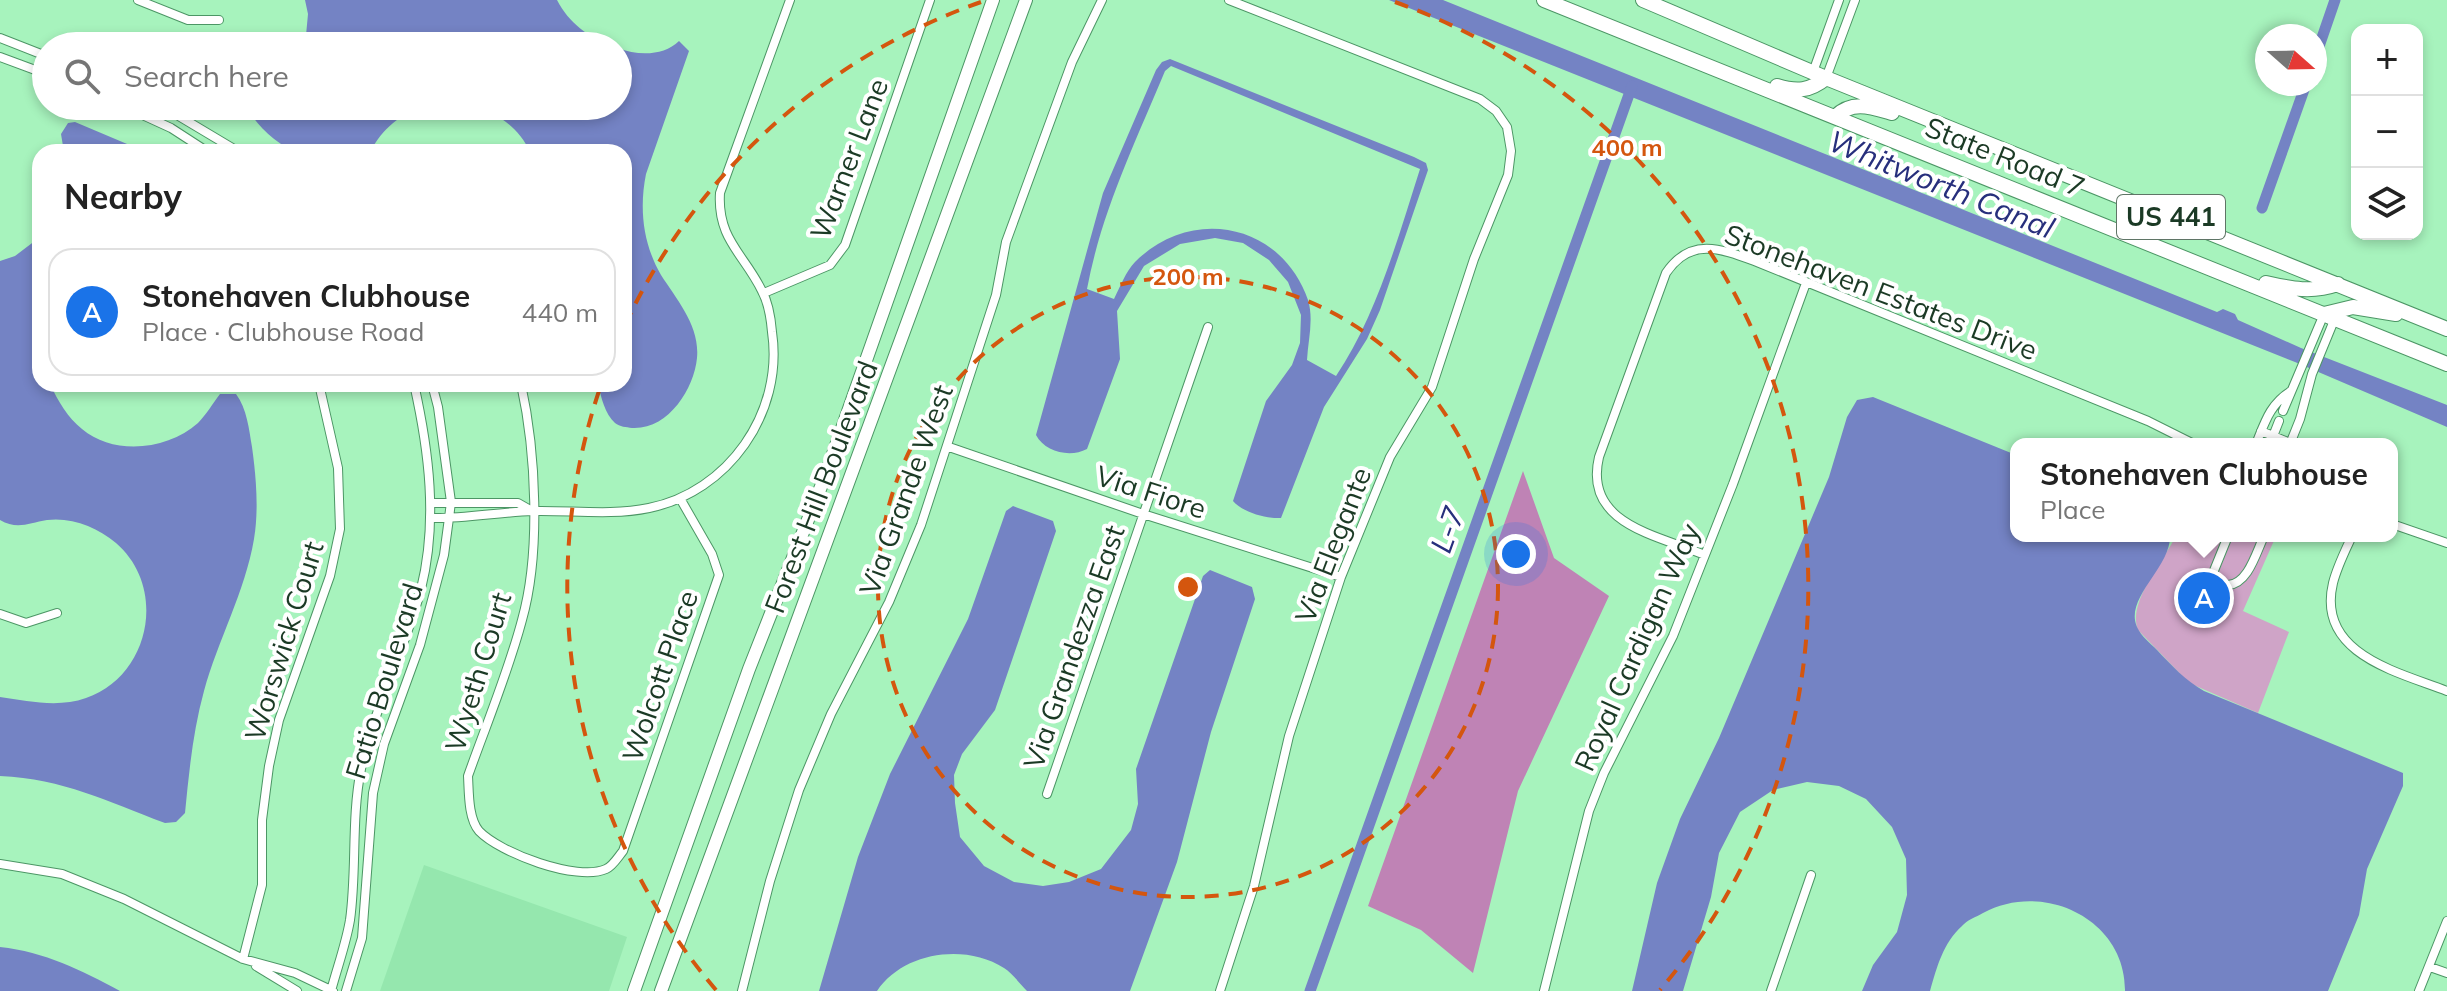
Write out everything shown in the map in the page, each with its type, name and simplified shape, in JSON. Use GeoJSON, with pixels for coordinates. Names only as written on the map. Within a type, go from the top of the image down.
{"type":"FeatureCollection","features":[{"type":"Feature","properties":{"kind":"main road","name":"Forest Hill Boulevard"},"geometry":{"type":"LineString","coordinates":[[634,991],[749,669],[832,459],[993,0]]}},
{"type":"Feature","properties":{"kind":"main road","name":"Forest Hill Boulevard"},"geometry":{"type":"LineString","coordinates":[[661,991],[1026,0]]}},
{"type":"Feature","properties":{"kind":"main road","name":"State Road 7"},"geometry":{"type":"LineString","coordinates":[[1544,0],[2447,364]]}},
{"type":"Feature","properties":{"kind":"main road","name":"State Road 7"},"geometry":{"type":"LineString","coordinates":[[1643,0],[2447,329]]}},
{"type":"Feature","properties":{"kind":"main road"},"geometry":{"type":"LineString","coordinates":[[1731,75],[1793,90],[1808,89],[1820,75]]}},
{"type":"Feature","properties":{"kind":"main road"},"geometry":{"type":"LineString","coordinates":[[1835,117],[1853,105],[1868,106],[1958,131]]}},
{"type":"Feature","properties":{"kind":"main road"},"geometry":{"type":"LineString","coordinates":[[2219,272],[2296,290],[2315,291],[2338,284]]}},
{"type":"Feature","properties":{"kind":"main road"},"geometry":{"type":"LineString","coordinates":[[2330,316],[2353,307],[2424,320]]}},
{"type":"Feature","properties":{"kind":"street"},"geometry":{"type":"LineString","coordinates":[[138,0],[188,20],[219,20]]}},
{"type":"Feature","properties":{"kind":"street"},"geometry":{"type":"LineString","coordinates":[[430,518],[533,511],[614,512],[647,509],[681,500],[709,484],[736,457],[755,429],[767,398],[774,366],[772,332],[764,293],[724,232],[718,213],[720,193],[790,0]]}},
{"type":"Feature","properties":{"kind":"street","name":"Warner Lane"},"geometry":{"type":"LineString","coordinates":[[764,293],[830,265],[845,245],[930,0]]}},
{"type":"Feature","properties":{"kind":"street","name":"Via Grande West"},"geometry":{"type":"LineString","coordinates":[[742,991],[770,881],[799,790],[831,714],[889,602],[921,525],[949,447],[996,295],[1006,242],[1072,62],[1102,0]]}},
{"type":"Feature","properties":{"kind":"street","name":"Via Elegante"},"geometry":{"type":"LineString","coordinates":[[1220,991],[1254,886],[1289,736],[1341,577],[1390,457],[1432,387],[1474,259],[1508,175],[1511,151],[1507,127],[1496,111],[1480,99],[1229,0]]}},
{"type":"Feature","properties":{"kind":"street"},"geometry":{"type":"LineString","coordinates":[[1820,75],[1839,0]]}},
{"type":"Feature","properties":{"kind":"street"},"geometry":{"type":"LineString","coordinates":[[1820,75],[1854,0]]}},
{"type":"Feature","properties":{"kind":"street"},"geometry":{"type":"LineString","coordinates":[[0,38],[32,51]]}},
{"type":"Feature","properties":{"kind":"street"},"geometry":{"type":"LineString","coordinates":[[0,57],[32,69]]}},
{"type":"Feature","properties":{"kind":"street"},"geometry":{"type":"LineString","coordinates":[[154,120],[196,144]]}},
{"type":"Feature","properties":{"kind":"street"},"geometry":{"type":"LineString","coordinates":[[185,120],[226,144]]}},
{"type":"Feature","properties":{"kind":"street","name":"Stonehaven Estates Drive"},"geometry":{"type":"LineString","coordinates":[[1705,555],[1619,520],[1603,502],[1596,468],[1666,273],[1671,264],[1688,252],[1708,248],[1732,252],[2148,421],[2182,438]]}},
{"type":"Feature","properties":{"kind":"street","name":"Royal Cardigan Way"},"geometry":{"type":"LineString","coordinates":[[1544,991],[1589,811],[1604,773],[1673,636],[1806,283]]}},
{"type":"Feature","properties":{"kind":"street"},"geometry":{"type":"LineString","coordinates":[[2283,411],[2330,316]]}},
{"type":"Feature","properties":{"kind":"street"},"geometry":{"type":"LineString","coordinates":[[2292,438],[2330,316]]}},
{"type":"Feature","properties":{"kind":"street","name":"Via Grandezza East"},"geometry":{"type":"LineString","coordinates":[[1047,794],[1208,327]]}},
{"type":"Feature","properties":{"kind":"street"},"geometry":{"type":"LineString","coordinates":[[2258,438],[2275,403],[2292,391]]}},
{"type":"Feature","properties":{"kind":"street","name":"Worswick Court"},"geometry":{"type":"LineString","coordinates":[[246,960],[262,885],[262,820],[279,720],[330,576],[340,529],[338,468],[321,392]]}},
{"type":"Feature","properties":{"kind":"street","name":"Fatio Boulevard"},"geometry":{"type":"LineString","coordinates":[[332,991],[349,922],[354,821],[362,767],[421,588],[431,503],[423,424],[416,392]]}},
{"type":"Feature","properties":{"kind":"street","name":"Fatio Boulevard"},"geometry":{"type":"LineString","coordinates":[[346,991],[362,938],[373,793],[384,744],[420,645],[444,555],[451,502],[434,392]]}},
{"type":"Feature","properties":{"kind":"street","name":"Wyeth Court"},"geometry":{"type":"LineString","coordinates":[[522,392],[534,471],[531,564],[523,619],[468,776],[469,802],[476,828],[496,844],[564,872],[589,874],[609,868]]}},
{"type":"Feature","properties":{"kind":"street"},"geometry":{"type":"LineString","coordinates":[[2273,438],[2279,421]]}},
{"type":"Feature","properties":{"kind":"street"},"geometry":{"type":"LineString","coordinates":[[2261,431],[2270,438]]}},
{"type":"Feature","properties":{"kind":"street","name":"Via Fiore"},"geometry":{"type":"LineString","coordinates":[[949,447],[1143,514],[1341,577]]}},
{"type":"Feature","properties":{"kind":"street","name":"Wolcott Place"},"geometry":{"type":"LineString","coordinates":[[609,868],[623,851],[719,575],[712,554],[681,500]]}},
{"type":"Feature","properties":{"kind":"street"},"geometry":{"type":"LineString","coordinates":[[431,503],[518,503],[533,511]]}},
{"type":"Feature","properties":{"kind":"street"},"geometry":{"type":"LineString","coordinates":[[2398,526],[2447,543]]}},
{"type":"Feature","properties":{"kind":"street"},"geometry":{"type":"LineString","coordinates":[[2218,581],[2214,576],[2214,565],[2225,542]]}},
{"type":"Feature","properties":{"kind":"street"},"geometry":{"type":"LineString","coordinates":[[2228,585],[2235,585],[2243,579],[2261,542]]}},
{"type":"Feature","properties":{"kind":"street"},"geometry":{"type":"LineString","coordinates":[[2350,542],[2333,582],[2331,595],[2340,633],[2357,653],[2368,660],[2447,691]]}},
{"type":"Feature","properties":{"kind":"street"},"geometry":{"type":"LineString","coordinates":[[0,614],[26,623],[57,613]]}},
{"type":"Feature","properties":{"kind":"street"},"geometry":{"type":"LineString","coordinates":[[0,864],[62,874],[124,899],[246,960],[297,991]]}},
{"type":"Feature","properties":{"kind":"street"},"geometry":{"type":"LineString","coordinates":[[1771,991],[1811,875]]}},
{"type":"Feature","properties":{"kind":"street"},"geometry":{"type":"LineString","coordinates":[[2419,991],[2447,921]]}},
{"type":"Feature","properties":{"kind":"street"},"geometry":{"type":"LineString","coordinates":[[246,960],[295,973],[332,991]]}},
{"type":"Feature","properties":{"kind":"street"},"geometry":{"type":"LineString","coordinates":[[2430,967],[2447,973]]}},
{"type":"Feature","properties":{"kind":"shaded area"},"geometry":{"type":"Polygon","coordinates":[[[1523,471],[1554,558],[1609,596],[1518,791],[1473,973],[1421,930],[1368,906],[1523,471]]]}},
{"type":"Feature","properties":{"kind":"shaded area"},"geometry":{"type":"Polygon","coordinates":[[[2172,542],[2273,542],[2243,611],[2289,632],[2258,713],[2189,683],[2138,630],[2137,607],[2172,542]]]}},
{"type":"Feature","properties":{"kind":"shaded area"},"geometry":{"type":"Polygon","coordinates":[[[424,865],[627,937],[609,991],[380,991],[424,865]]]}},
{"type":"Feature","properties":{"kind":"water"},"geometry":{"type":"Polygon","coordinates":[[[305,0],[557,0],[567,16],[586,32],[306,32],[308,14],[305,0]]]}},
{"type":"Feature","properties":{"kind":"water"},"geometry":{"type":"Polygon","coordinates":[[[1389,0],[1443,0],[2217,312],[2223,309],[2235,314],[2238,320],[2301,348],[2447,405],[2447,427],[2295,362],[1389,0]]]}},
{"type":"Feature","properties":{"kind":"water"},"geometry":{"type":"Polygon","coordinates":[[[679,41],[689,51],[646,174],[643,213],[650,251],[691,324],[697,358],[685,394],[668,415],[645,427],[632,428],[615,423],[600,392],[632,392],[632,144],[525,144],[502,120],[632,120],[632,52],[658,52],[679,41]]]}},
{"type":"Feature","properties":{"kind":"water"},"geometry":{"type":"Polygon","coordinates":[[[1170,59],[1414,157],[1426,163],[1428,170],[1380,310],[1367,339],[1324,407],[1281,518],[1255,514],[1233,501],[1266,401],[1292,365],[1300,343],[1301,315],[1288,282],[1269,260],[1243,243],[1215,238],[1180,244],[1144,266],[1117,311],[1120,359],[1087,449],[1073,453],[1058,452],[1045,446],[1036,435],[1103,193],[1162,62],[1170,59]],[[1171,66],[1165,71],[1120,178],[1101,233],[1087,289],[1114,299],[1135,262],[1158,244],[1182,233],[1208,229],[1233,231],[1257,240],[1278,254],[1295,274],[1310,308],[1307,360],[1336,376],[1374,303],[1420,169],[1171,66]]]}},
{"type":"Feature","properties":{"kind":"water"},"geometry":{"type":"Polygon","coordinates":[[[256,120],[398,120],[376,144],[281,144],[256,120]]]}},
{"type":"Feature","properties":{"kind":"water"},"geometry":{"type":"Polygon","coordinates":[[[75,122],[127,144],[63,144],[61,134],[68,123],[75,122]]]}},
{"type":"Feature","properties":{"kind":"water"},"geometry":{"type":"Polygon","coordinates":[[[32,243],[32,392],[54,392],[77,425],[95,438],[125,446],[157,444],[172,439],[198,423],[220,394],[236,394],[247,419],[256,481],[254,539],[244,578],[204,691],[194,736],[185,813],[176,822],[165,823],[65,786],[0,776],[0,697],[65,703],[86,698],[108,687],[125,671],[137,651],[144,629],[146,606],[142,583],[132,562],[116,543],[101,532],[66,520],[18,525],[0,520],[0,261],[15,256],[32,243]]]}},
{"type":"Feature","properties":{"kind":"water"},"geometry":{"type":"Polygon","coordinates":[[[1873,397],[2010,453],[2010,542],[2169,542],[2163,559],[2142,594],[2135,616],[2141,633],[2179,672],[2204,691],[2403,773],[2403,786],[2367,869],[2359,915],[2328,991],[2125,991],[2122,966],[2112,944],[2096,926],[2077,913],[2055,904],[2031,901],[2006,904],[1964,924],[1945,948],[1930,991],[1862,991],[1873,965],[1897,932],[1907,895],[1906,859],[1892,827],[1866,799],[1839,786],[1807,782],[1773,790],[1740,812],[1719,853],[1711,897],[1683,991],[1632,991],[1657,883],[1680,819],[1719,738],[1829,477],[1847,417],[1857,400],[1873,397]]]}},
{"type":"Feature","properties":{"kind":"water"},"geometry":{"type":"Polygon","coordinates":[[[1013,506],[1053,521],[1056,531],[995,710],[962,754],[954,775],[960,837],[984,866],[1014,882],[1043,886],[1069,882],[1101,869],[1131,830],[1138,804],[1136,769],[1203,576],[1210,570],[1252,587],[1255,599],[1211,732],[1177,862],[1130,991],[1027,991],[1004,968],[988,960],[954,954],[918,960],[902,967],[877,991],[819,991],[858,857],[890,774],[968,619],[1006,511],[1013,506]]]}},
{"type":"Feature","properties":{"kind":"water"},"geometry":{"type":"Polygon","coordinates":[[[0,947],[62,963],[120,991],[0,991],[0,947]]]}},
{"type":"Feature","properties":{"kind":"waterway"},"geometry":{"type":"LineString","coordinates":[[2327,24],[2335,0]]}},
{"type":"Feature","properties":{"kind":"waterway","name":"L-7"},"geometry":{"type":"LineString","coordinates":[[1310,991],[1632,86]]}},
{"type":"Feature","properties":{"kind":"waterway"},"geometry":{"type":"LineString","coordinates":[[2262,208],[2302,96]]}},
{"type":"Feature","properties":{"kind":"place","name":"Stonehaven Clubhouse"},"geometry":{"type":"Point","coordinates":[2204,598]}},
{"type":"Feature","properties":{"kind":"water label","name":"Whitworth Canal"},"geometry":{"type":"Point","coordinates":[1941,185]}}]}
